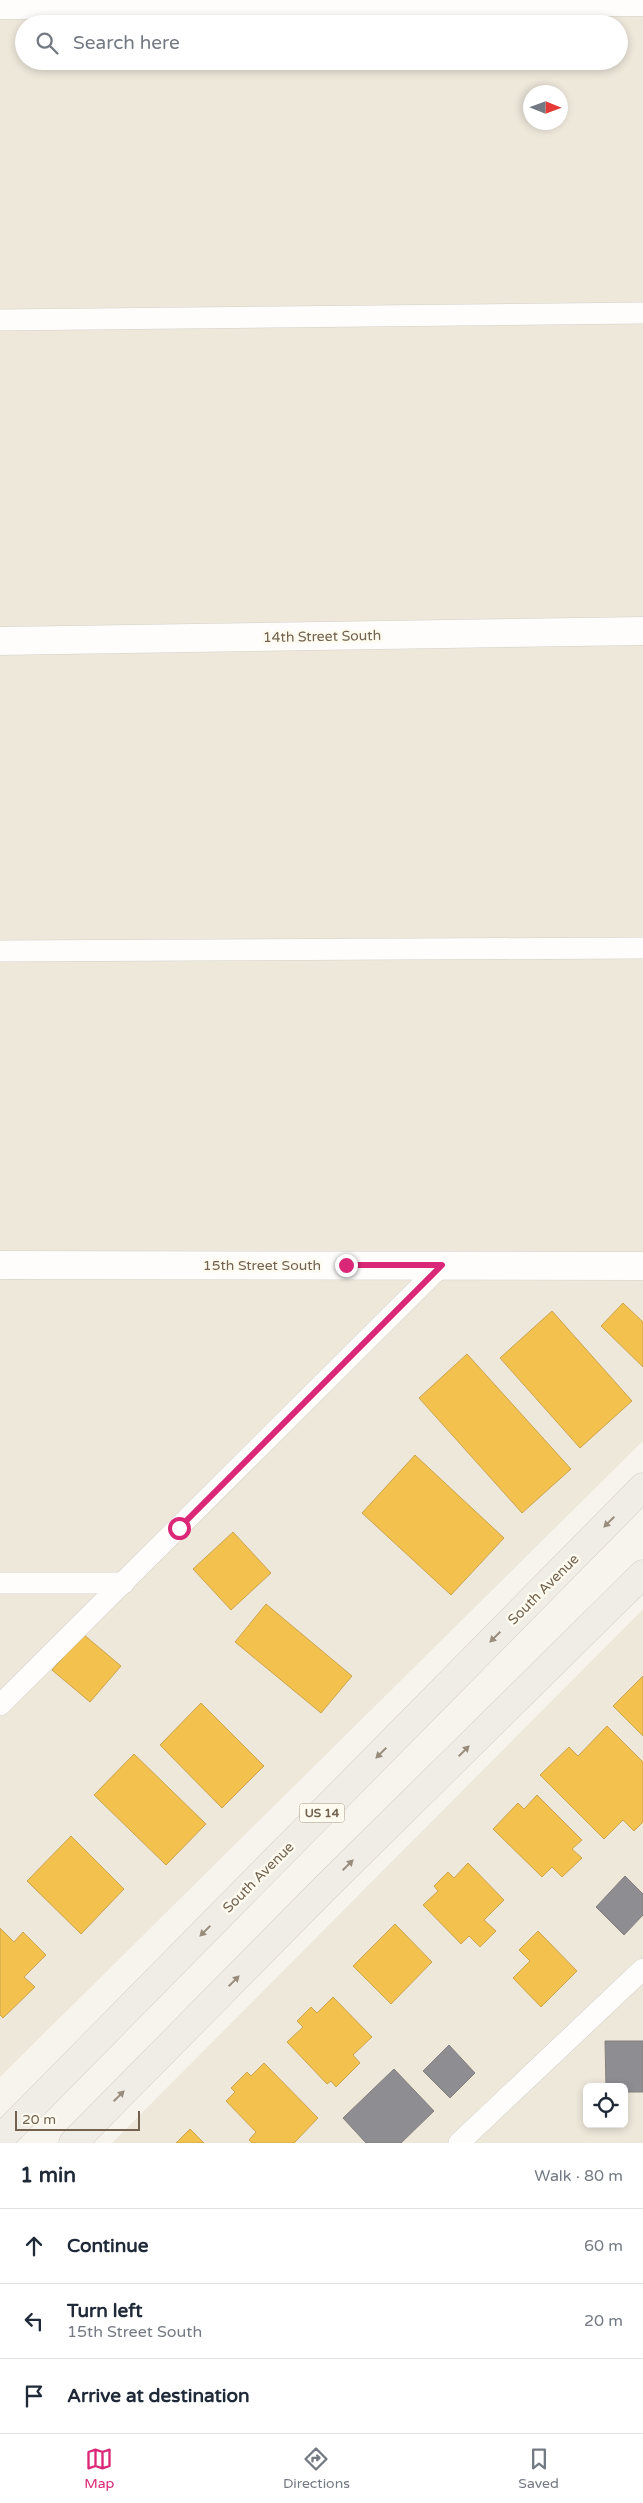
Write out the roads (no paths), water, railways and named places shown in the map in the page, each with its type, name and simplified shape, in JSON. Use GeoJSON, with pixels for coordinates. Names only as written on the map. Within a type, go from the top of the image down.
{"type":"FeatureCollection","features":[{"type":"Feature","properties":{"kind":"highway","name":"South Avenue"},"geometry":{"type":"LineString","coordinates":[[0,2139],[643,1487]]}},
{"type":"Feature","properties":{"kind":"highway"},"geometry":{"type":"LineString","coordinates":[[72,2143],[323,1890],[643,1574]]}},
{"type":"Feature","properties":{"kind":"street"},"geometry":{"type":"LineString","coordinates":[[0,5],[643,2]]}},
{"type":"Feature","properties":{"kind":"street","name":"14th Street South"},"geometry":{"type":"LineString","coordinates":[[0,641],[643,631]]}},
{"type":"Feature","properties":{"kind":"street","name":"15th Street South"},"geometry":{"type":"LineString","coordinates":[[0,1266],[643,1266]]}},
{"type":"Feature","properties":{"kind":"lane"},"geometry":{"type":"LineString","coordinates":[[0,320],[643,313]]}},
{"type":"Feature","properties":{"kind":"lane"},"geometry":{"type":"LineString","coordinates":[[0,951],[643,948]]}},
{"type":"Feature","properties":{"kind":"lane"},"geometry":{"type":"LineString","coordinates":[[0,1705],[442,1265]]}},
{"type":"Feature","properties":{"kind":"lane"},"geometry":{"type":"LineString","coordinates":[[0,1583],[124,1583]]}},
{"type":"Feature","properties":{"kind":"lane"},"geometry":{"type":"LineString","coordinates":[[460,2143],[643,1969]]}}]}
